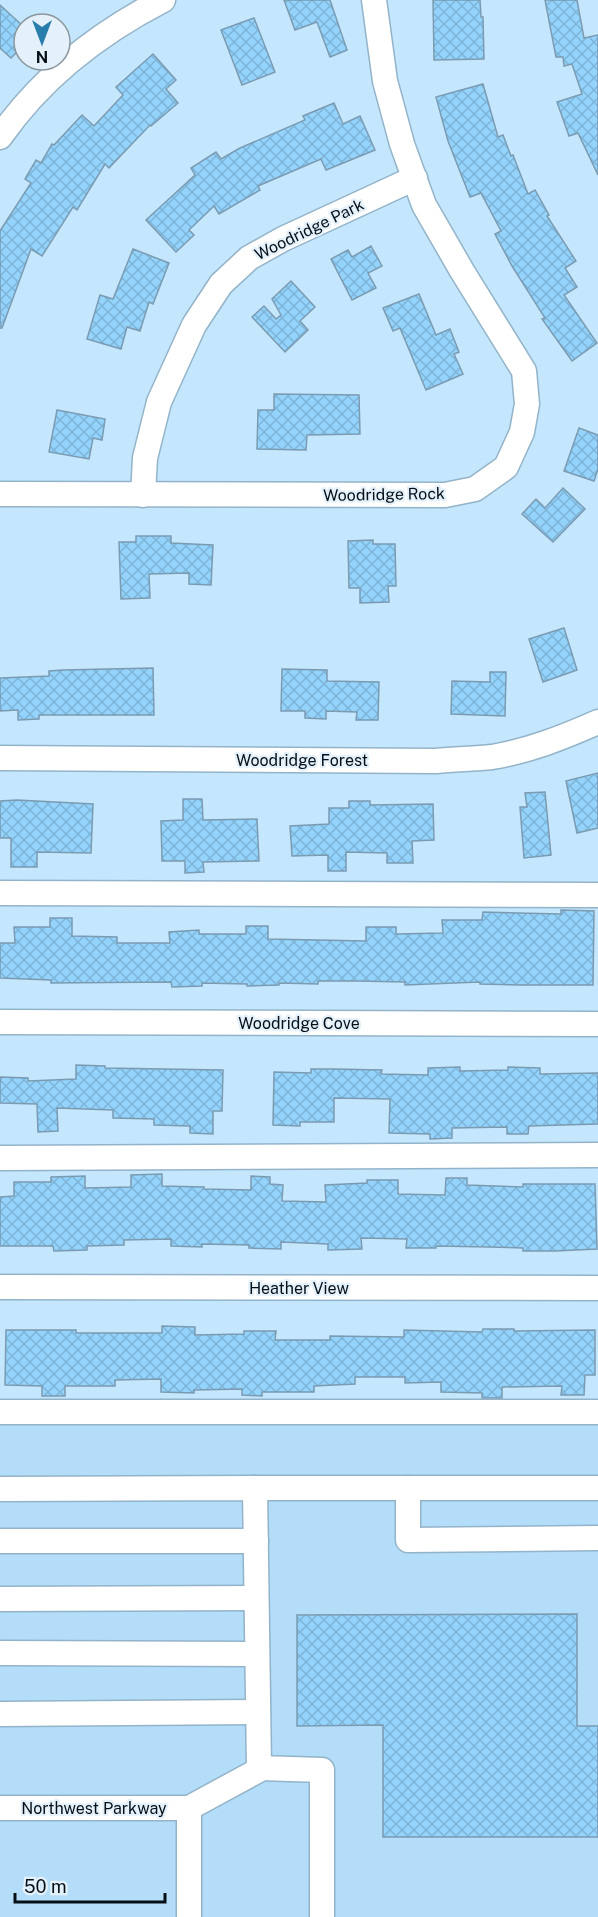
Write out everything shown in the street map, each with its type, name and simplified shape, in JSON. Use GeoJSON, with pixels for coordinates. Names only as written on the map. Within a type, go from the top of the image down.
{"type":"FeatureCollection","features":[{"type":"Feature","properties":{"kind":"street"},"geometry":{"type":"LineString","coordinates":[[0,137],[13,118],[48,79],[114,28],[163,0]]}},
{"type":"Feature","properties":{"kind":"street","name":"Woodridge Rock"},"geometry":{"type":"LineString","coordinates":[[0,494],[445,495],[475,489],[506,467],[522,432],[527,404],[524,371],[424,205],[402,144],[385,81],[374,0]]}},
{"type":"Feature","properties":{"kind":"street","name":"Woodridge Park"},"geometry":{"type":"LineString","coordinates":[[143,495],[145,458],[159,402],[194,325],[221,284],[249,258],[283,239],[415,178]]}},
{"type":"Feature","properties":{"kind":"street","name":"Woodridge Forest"},"geometry":{"type":"LineString","coordinates":[[0,758],[436,761],[492,757],[529,749],[598,722]]}},
{"type":"Feature","properties":{"kind":"street"},"geometry":{"type":"LineString","coordinates":[[0,893],[598,895]]}},
{"type":"Feature","properties":{"kind":"street","name":"Woodridge Cove"},"geometry":{"type":"LineString","coordinates":[[0,1022],[598,1024]]}},
{"type":"Feature","properties":{"kind":"street"},"geometry":{"type":"LineString","coordinates":[[0,1158],[598,1155]]}},
{"type":"Feature","properties":{"kind":"street","name":"Heather View"},"geometry":{"type":"LineString","coordinates":[[0,1287],[598,1288]]}},
{"type":"Feature","properties":{"kind":"street"},"geometry":{"type":"LineString","coordinates":[[0,1412],[598,1412]]}},
{"type":"Feature","properties":{"kind":"street"},"geometry":{"type":"LineString","coordinates":[[189,1917],[189,1808],[259,1770],[255,1488]]}},
{"type":"Feature","properties":{"kind":"street"},"geometry":{"type":"LineString","coordinates":[[408,1488],[408,1540],[598,1538]]}},
{"type":"Feature","properties":{"kind":"street"},"geometry":{"type":"LineString","coordinates":[[0,1489],[598,1488]]}},
{"type":"Feature","properties":{"kind":"street"},"geometry":{"type":"LineString","coordinates":[[0,1541],[256,1541]]}},
{"type":"Feature","properties":{"kind":"street"},"geometry":{"type":"LineString","coordinates":[[0,1599],[256,1598]]}},
{"type":"Feature","properties":{"kind":"street"},"geometry":{"type":"LineString","coordinates":[[0,1653],[257,1654]]}},
{"type":"Feature","properties":{"kind":"street"},"geometry":{"type":"LineString","coordinates":[[0,1714],[258,1712]]}},
{"type":"Feature","properties":{"kind":"street"},"geometry":{"type":"LineString","coordinates":[[259,1768],[322,1770],[322,1917]]}},
{"type":"Feature","properties":{"kind":"street","name":"Northwest Parkway"},"geometry":{"type":"LineString","coordinates":[[0,1808],[189,1808]]}},
{"type":"Feature","properties":{"kind":"shaded area"},"geometry":{"type":"Polygon","coordinates":[[[598,1419],[598,1917],[0,1917],[0,1420],[598,1419]]]}},
{"type":"Feature","properties":{"kind":"building"},"geometry":{"type":"Polygon","coordinates":[[[284,0],[330,0],[347,50],[330,57],[317,22],[295,30],[284,0]]]}},
{"type":"Feature","properties":{"kind":"building"},"geometry":{"type":"Polygon","coordinates":[[[433,0],[480,0],[481,17],[483,17],[484,59],[434,60],[433,0]]]}},
{"type":"Feature","properties":{"kind":"building"},"geometry":{"type":"Polygon","coordinates":[[[545,0],[577,0],[584,38],[598,35],[598,175],[578,133],[569,136],[557,102],[582,94],[572,64],[564,66],[563,57],[556,57],[545,0]]]}},
{"type":"Feature","properties":{"kind":"building"},"geometry":{"type":"Polygon","coordinates":[[[0,5],[12,16],[12,57],[0,48],[0,5]]]}},
{"type":"Feature","properties":{"kind":"building"},"geometry":{"type":"Polygon","coordinates":[[[254,18],[275,72],[242,85],[221,30],[254,18]]]}},
{"type":"Feature","properties":{"kind":"building"},"geometry":{"type":"Polygon","coordinates":[[[153,54],[176,80],[166,89],[178,103],[150,125],[109,168],[105,164],[77,210],[73,207],[42,256],[31,249],[2,328],[0,328],[0,231],[31,183],[25,179],[36,160],[41,163],[52,144],[54,145],[82,115],[94,126],[123,95],[116,87],[153,54]]]}},
{"type":"Feature","properties":{"kind":"building"},"geometry":{"type":"Polygon","coordinates":[[[483,84],[498,137],[503,135],[528,194],[535,190],[549,215],[547,216],[576,261],[565,268],[577,287],[564,295],[597,343],[572,361],[542,319],[545,318],[512,266],[495,234],[501,231],[481,193],[470,197],[448,141],[436,97],[483,84]]]}},
{"type":"Feature","properties":{"kind":"building"},"geometry":{"type":"Polygon","coordinates":[[[334,103],[343,124],[360,116],[375,150],[326,170],[321,159],[258,186],[260,190],[219,214],[214,206],[189,230],[194,235],[176,252],[146,220],[195,175],[191,168],[216,152],[221,159],[240,148],[305,120],[303,116],[334,103]]]}},
{"type":"Feature","properties":{"kind":"building"},"geometry":{"type":"Polygon","coordinates":[[[371,246],[382,266],[368,273],[376,288],[352,300],[331,259],[348,250],[352,257],[371,246]]]}},
{"type":"Feature","properties":{"kind":"building"},"geometry":{"type":"Polygon","coordinates":[[[133,249],[169,263],[153,304],[149,302],[140,331],[127,327],[121,349],[87,339],[100,295],[113,299],[133,249]]]}},
{"type":"Feature","properties":{"kind":"building"},"geometry":{"type":"Polygon","coordinates":[[[291,281],[315,307],[300,321],[308,330],[285,352],[252,317],[264,306],[276,319],[281,315],[272,299],[291,281]]]}},
{"type":"Feature","properties":{"kind":"building"},"geometry":{"type":"Polygon","coordinates":[[[419,294],[436,335],[450,329],[459,352],[454,354],[463,374],[426,390],[400,328],[393,331],[383,308],[419,294]]]}},
{"type":"Feature","properties":{"kind":"building"},"geometry":{"type":"Polygon","coordinates":[[[274,394],[359,395],[360,434],[307,435],[306,450],[257,449],[258,410],[274,410],[274,394]]]}},
{"type":"Feature","properties":{"kind":"building"},"geometry":{"type":"Polygon","coordinates":[[[57,410],[105,419],[102,440],[93,438],[89,459],[49,452],[57,410]]]}},
{"type":"Feature","properties":{"kind":"building"},"geometry":{"type":"Polygon","coordinates":[[[579,428],[598,435],[598,469],[594,481],[564,471],[579,428]]]}},
{"type":"Feature","properties":{"kind":"building"},"geometry":{"type":"Polygon","coordinates":[[[563,488],[585,509],[553,542],[522,514],[536,499],[545,508],[563,488]]]}},
{"type":"Feature","properties":{"kind":"building"},"geometry":{"type":"Polygon","coordinates":[[[136,536],[171,536],[171,543],[213,545],[211,585],[189,584],[189,573],[149,574],[150,598],[121,599],[119,542],[136,542],[136,536]]]}},
{"type":"Feature","properties":{"kind":"building"},"geometry":{"type":"Polygon","coordinates":[[[373,540],[373,544],[395,544],[396,586],[388,586],[389,602],[360,603],[360,588],[349,588],[348,541],[373,540]]]}},
{"type":"Feature","properties":{"kind":"building"},"geometry":{"type":"Polygon","coordinates":[[[564,628],[577,670],[543,682],[529,639],[564,628]]]}},
{"type":"Feature","properties":{"kind":"building"},"geometry":{"type":"Polygon","coordinates":[[[153,668],[154,715],[39,715],[39,719],[18,720],[18,710],[0,711],[0,678],[49,676],[49,671],[63,670],[153,668]]]}},
{"type":"Feature","properties":{"kind":"building"},"geometry":{"type":"Polygon","coordinates":[[[282,669],[327,670],[327,681],[379,682],[378,720],[356,720],[357,712],[326,711],[326,719],[305,718],[305,711],[281,711],[282,669]]]}},
{"type":"Feature","properties":{"kind":"building"},"geometry":{"type":"Polygon","coordinates":[[[490,672],[506,672],[505,716],[451,714],[452,681],[490,682],[490,672]]]}},
{"type":"Feature","properties":{"kind":"building"},"geometry":{"type":"Polygon","coordinates":[[[598,773],[598,828],[577,833],[566,781],[598,773]]]}},
{"type":"Feature","properties":{"kind":"building"},"geometry":{"type":"Polygon","coordinates":[[[545,792],[551,855],[524,858],[520,807],[527,807],[525,793],[545,792]]]}},
{"type":"Feature","properties":{"kind":"building"},"geometry":{"type":"Polygon","coordinates":[[[183,799],[202,799],[203,820],[257,819],[259,861],[203,862],[204,872],[185,873],[185,861],[162,861],[161,821],[183,820],[183,799]]]}},
{"type":"Feature","properties":{"kind":"building"},"geometry":{"type":"Polygon","coordinates":[[[0,801],[93,804],[91,853],[37,852],[37,867],[11,867],[11,838],[0,838],[0,801]]]}},
{"type":"Feature","properties":{"kind":"building"},"geometry":{"type":"Polygon","coordinates":[[[349,801],[370,801],[370,805],[433,804],[434,840],[412,841],[413,863],[387,863],[387,853],[346,852],[346,871],[328,871],[328,855],[292,856],[290,826],[329,824],[329,808],[349,808],[349,801]]]}},
{"type":"Feature","properties":{"kind":"building"},"geometry":{"type":"Polygon","coordinates":[[[561,910],[594,911],[593,985],[480,984],[480,982],[405,985],[405,982],[318,981],[318,984],[279,983],[279,985],[247,986],[247,984],[202,983],[202,986],[172,987],[171,982],[51,983],[51,980],[0,978],[0,943],[15,943],[14,927],[50,927],[50,918],[72,918],[72,936],[117,937],[117,943],[170,943],[169,932],[199,930],[199,934],[246,934],[246,926],[268,926],[268,939],[366,941],[366,927],[396,927],[396,934],[443,933],[442,920],[482,920],[483,912],[561,914],[561,910]]]}},
{"type":"Feature","properties":{"kind":"building"},"geometry":{"type":"Polygon","coordinates":[[[76,1065],[105,1066],[105,1068],[223,1070],[222,1111],[213,1111],[213,1134],[190,1133],[190,1126],[154,1125],[154,1119],[113,1118],[113,1110],[57,1108],[58,1131],[38,1132],[37,1104],[0,1103],[0,1077],[28,1078],[28,1081],[76,1079],[76,1065]]]}},
{"type":"Feature","properties":{"kind":"building"},"geometry":{"type":"Polygon","coordinates":[[[460,1067],[460,1071],[508,1070],[508,1067],[540,1068],[540,1074],[598,1073],[598,1124],[529,1126],[528,1134],[507,1134],[507,1127],[452,1128],[452,1138],[430,1139],[430,1134],[389,1133],[390,1099],[334,1098],[334,1122],[300,1122],[300,1126],[273,1125],[274,1072],[311,1073],[311,1069],[334,1069],[382,1070],[381,1074],[428,1075],[428,1068],[460,1067]]]}},
{"type":"Feature","properties":{"kind":"building"},"geometry":{"type":"Polygon","coordinates":[[[162,1174],[162,1186],[204,1187],[204,1189],[251,1190],[251,1176],[270,1177],[270,1184],[283,1185],[282,1201],[326,1202],[325,1185],[367,1183],[367,1180],[398,1180],[398,1194],[445,1195],[446,1178],[467,1178],[467,1185],[523,1187],[523,1184],[595,1184],[597,1249],[523,1251],[523,1248],[489,1247],[406,1248],[407,1239],[361,1238],[362,1249],[328,1250],[328,1244],[281,1242],[281,1249],[249,1248],[249,1245],[171,1246],[171,1239],[124,1240],[124,1245],[87,1246],[87,1250],[54,1251],[53,1246],[0,1246],[0,1197],[14,1196],[14,1182],[51,1182],[51,1177],[85,1176],[85,1188],[131,1187],[131,1175],[162,1174]]]}},
{"type":"Feature","properties":{"kind":"building"},"geometry":{"type":"Polygon","coordinates":[[[162,1326],[195,1327],[195,1335],[276,1331],[275,1340],[330,1340],[330,1336],[404,1337],[404,1330],[482,1332],[483,1329],[595,1330],[595,1375],[585,1375],[584,1395],[561,1395],[562,1386],[502,1387],[502,1398],[482,1398],[482,1393],[441,1392],[441,1382],[405,1383],[405,1377],[355,1377],[355,1384],[314,1386],[314,1392],[262,1392],[262,1396],[242,1395],[242,1389],[194,1390],[194,1393],[161,1392],[161,1379],[115,1380],[115,1386],[65,1386],[65,1396],[42,1396],[42,1386],[5,1385],[6,1330],[162,1333],[162,1326]]]}},
{"type":"Feature","properties":{"kind":"building"},"geometry":{"type":"Polygon","coordinates":[[[577,1614],[577,1726],[598,1726],[598,1837],[383,1837],[383,1725],[297,1726],[297,1615],[577,1614]]]}}]}
